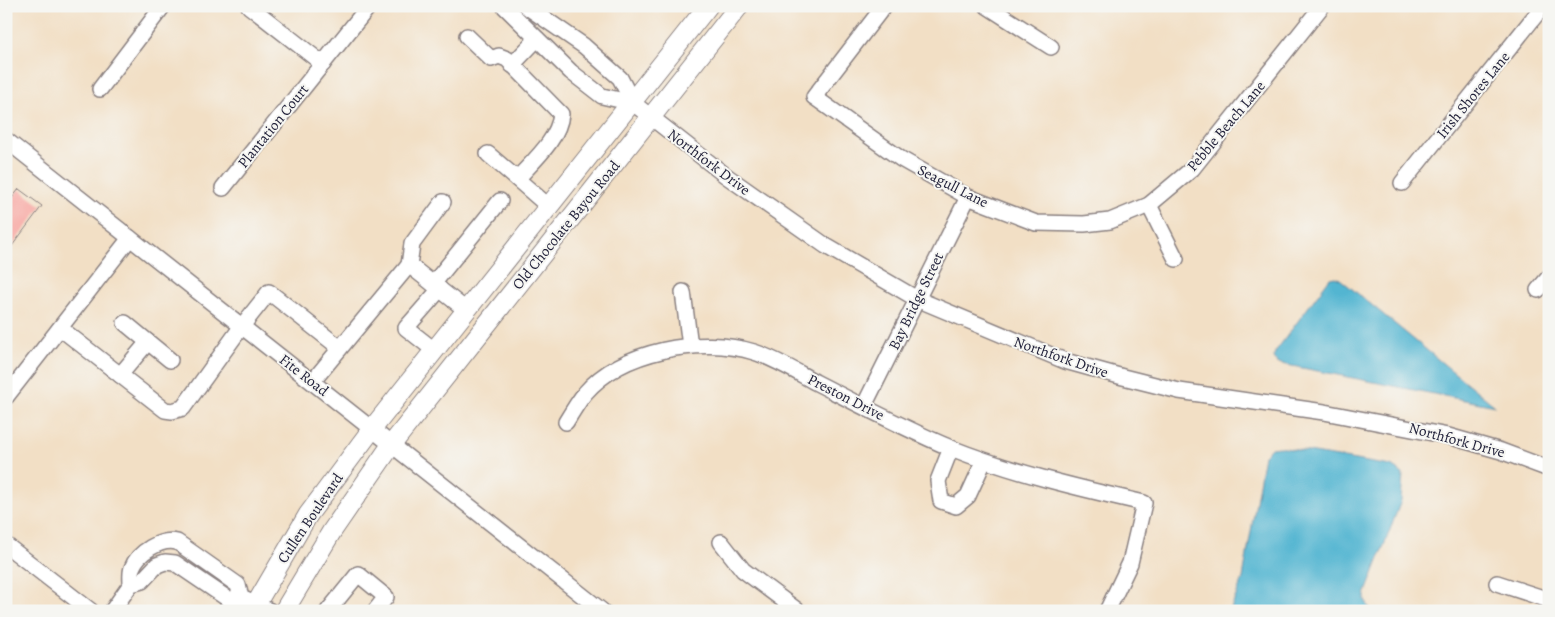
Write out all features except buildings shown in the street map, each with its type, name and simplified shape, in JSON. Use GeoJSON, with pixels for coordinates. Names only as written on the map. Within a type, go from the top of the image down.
{"type":"FeatureCollection","features":[{"type":"Feature","properties":{"kind":"main road","name":"Old Chocolate Bayou Road"},"geometry":{"type":"LineString","coordinates":[[372,430],[708,6]]}},
{"type":"Feature","properties":{"kind":"main road","name":"Old Chocolate Bayou Road"},"geometry":{"type":"LineString","coordinates":[[392,444],[740,6]]}},
{"type":"Feature","properties":{"kind":"main road","name":"Cullen Boulevard"},"geometry":{"type":"LineString","coordinates":[[255,605],[308,515],[372,430]]}},
{"type":"Feature","properties":{"kind":"main road","name":"Cullen Boulevard"},"geometry":{"type":"LineString","coordinates":[[284,611],[332,531],[392,444]]}},
{"type":"Feature","properties":{"kind":"street"},"geometry":{"type":"LineString","coordinates":[[100,88],[163,6]]}},
{"type":"Feature","properties":{"kind":"street"},"geometry":{"type":"LineString","coordinates":[[249,6],[324,64]]}},
{"type":"Feature","properties":{"kind":"street","name":"Plantation Court"},"geometry":{"type":"LineString","coordinates":[[223,188],[369,6]]}},
{"type":"Feature","properties":{"kind":"street","name":"Northfork Drive"},"geometry":{"type":"LineString","coordinates":[[504,6],[571,72],[602,96],[633,103]]}},
{"type":"Feature","properties":{"kind":"street","name":"Northfork Drive"},"geometry":{"type":"LineString","coordinates":[[526,6],[584,46],[620,78],[633,103],[725,175],[826,246],[916,299],[1065,361],[1124,377],[1179,391],[1324,412],[1448,436],[1501,451],[1549,469]]}},
{"type":"Feature","properties":{"kind":"street","name":"Seagull Lane"},"geometry":{"type":"LineString","coordinates":[[884,6],[814,97],[901,159],[968,197],[1036,223],[1084,224],[1110,221]]}},
{"type":"Feature","properties":{"kind":"street"},"geometry":{"type":"LineString","coordinates":[[986,6],[1051,47]]}},
{"type":"Feature","properties":{"kind":"street","name":"Pebble Beach Lane"},"geometry":{"type":"LineString","coordinates":[[1110,221],[1149,205],[1178,182],[1212,145],[1322,6]]}},
{"type":"Feature","properties":{"kind":"street","name":"Irish Shores Lane"},"geometry":{"type":"LineString","coordinates":[[1402,184],[1544,12]]}},
{"type":"Feature","properties":{"kind":"street"},"geometry":{"type":"LineString","coordinates":[[467,36],[491,59],[498,56],[507,59],[561,114],[560,126],[540,154],[517,180]]}},
{"type":"Feature","properties":{"kind":"street"},"geometry":{"type":"LineString","coordinates":[[515,68],[539,42]]}},
{"type":"Feature","properties":{"kind":"street","name":"Fite Road"},"geometry":{"type":"LineString","coordinates":[[6,140],[602,611]]}},
{"type":"Feature","properties":{"kind":"street"},"geometry":{"type":"LineString","coordinates":[[488,154],[548,206]]}},
{"type":"Feature","properties":{"kind":"street","name":"Bay Bridge Street"},"geometry":{"type":"LineString","coordinates":[[864,406],[968,197]]}},
{"type":"Feature","properties":{"kind":"street"},"geometry":{"type":"LineString","coordinates":[[434,350],[406,328],[500,201]]}},
{"type":"Feature","properties":{"kind":"street"},"geometry":{"type":"LineString","coordinates":[[313,381],[409,265],[412,244],[443,202]]}},
{"type":"Feature","properties":{"kind":"street"},"geometry":{"type":"LineString","coordinates":[[1149,205],[1176,259]]}},
{"type":"Feature","properties":{"kind":"street"},"geometry":{"type":"LineString","coordinates":[[6,398],[130,238]]}},
{"type":"Feature","properties":{"kind":"street"},"geometry":{"type":"LineString","coordinates":[[409,265],[466,310]]}},
{"type":"Feature","properties":{"kind":"street"},"geometry":{"type":"LineString","coordinates":[[1538,290],[1549,277]]}},
{"type":"Feature","properties":{"kind":"street"},"geometry":{"type":"LineString","coordinates":[[60,328],[166,410],[172,411],[183,408],[242,326],[270,292],[340,348]]}},
{"type":"Feature","properties":{"kind":"street"},"geometry":{"type":"LineString","coordinates":[[683,292],[690,346]]}},
{"type":"Feature","properties":{"kind":"street"},"geometry":{"type":"LineString","coordinates":[[125,323],[170,360]]}},
{"type":"Feature","properties":{"kind":"street"},"geometry":{"type":"LineString","coordinates":[[120,375],[148,342]]}},
{"type":"Feature","properties":{"kind":"street","name":"Preston Drive"},"geometry":{"type":"LineString","coordinates":[[566,422],[586,393],[607,374],[658,351],[690,346],[722,346],[752,352],[781,363],[864,406],[951,448],[984,461],[1053,482],[1144,503],[1130,564],[1107,611]]}},
{"type":"Feature","properties":{"kind":"street"},"geometry":{"type":"LineString","coordinates":[[951,448],[938,481],[941,501],[956,506],[968,496],[984,461]]}},
{"type":"Feature","properties":{"kind":"street"},"geometry":{"type":"LineString","coordinates":[[112,611],[131,584],[131,569],[138,559],[151,548],[168,540],[177,542],[238,585],[255,605]]}},
{"type":"Feature","properties":{"kind":"street"},"geometry":{"type":"LineString","coordinates":[[721,542],[743,570],[798,611]]}},
{"type":"Feature","properties":{"kind":"street"},"geometry":{"type":"LineString","coordinates":[[6,545],[91,611]]}},
{"type":"Feature","properties":{"kind":"street"},"geometry":{"type":"LineString","coordinates":[[151,548],[160,564]]}},
{"type":"Feature","properties":{"kind":"street"},"geometry":{"type":"LineString","coordinates":[[131,584],[142,581],[160,564],[175,562],[228,599],[255,605]]}},
{"type":"Feature","properties":{"kind":"street"},"geometry":{"type":"LineString","coordinates":[[205,583],[215,568]]}},
{"type":"Feature","properties":{"kind":"street"},"geometry":{"type":"LineString","coordinates":[[328,611],[358,574],[386,597],[375,611]]}},
{"type":"Feature","properties":{"kind":"street"},"geometry":{"type":"LineString","coordinates":[[1497,584],[1549,600]]}},
{"type":"Feature","properties":{"kind":"water"},"geometry":{"type":"Polygon","coordinates":[[[1330,278],[1340,279],[1495,406],[1277,363],[1274,357],[1275,352],[1330,278]]]}},
{"type":"Feature","properties":{"kind":"water"},"geometry":{"type":"Polygon","coordinates":[[[1279,447],[1391,466],[1403,474],[1401,501],[1365,595],[1365,600],[1371,611],[1230,611],[1243,578],[1264,455],[1271,448],[1279,447]]]}}]}
